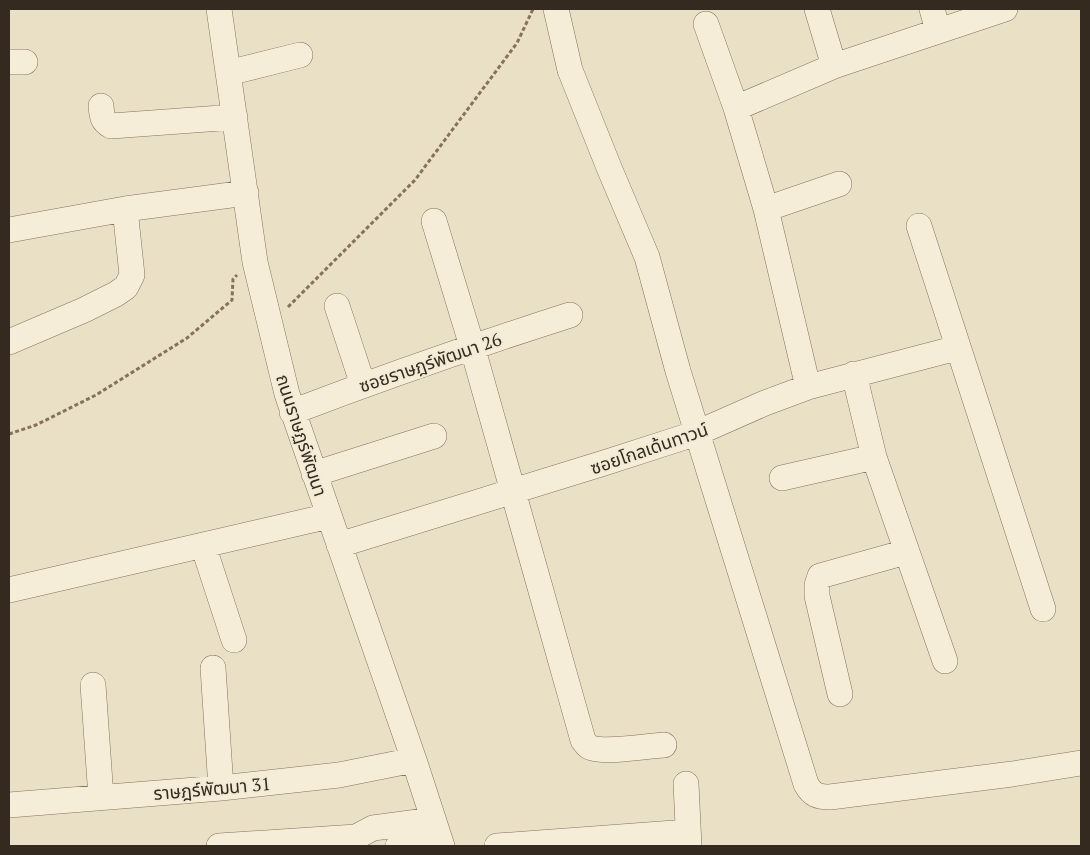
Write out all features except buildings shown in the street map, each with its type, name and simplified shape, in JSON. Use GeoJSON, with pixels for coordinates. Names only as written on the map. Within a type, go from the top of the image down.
{"type":"FeatureCollection","features":[{"type":"Feature","properties":{"kind":"street","name":"ถนนราษฏร์พัฒนา"},"geometry":{"type":"LineString","coordinates":[[218,9],[255,262],[278,361],[292,412],[442,845]]}},
{"type":"Feature","properties":{"kind":"street"},"geometry":{"type":"LineString","coordinates":[[556,9],[570,70],[647,257],[678,371],[775,686],[806,784],[811,792],[819,797],[830,797],[1012,774],[1081,763]]}},
{"type":"Feature","properties":{"kind":"street"},"geometry":{"type":"LineString","coordinates":[[817,9],[834,66]]}},
{"type":"Feature","properties":{"kind":"street"},"geometry":{"type":"LineString","coordinates":[[736,108],[935,20],[1005,9]]}},
{"type":"Feature","properties":{"kind":"street"},"geometry":{"type":"LineString","coordinates":[[706,24],[736,108],[766,209],[808,387]]}},
{"type":"Feature","properties":{"kind":"street"},"geometry":{"type":"LineString","coordinates":[[228,73],[300,55]]}},
{"type":"Feature","properties":{"kind":"street"},"geometry":{"type":"LineString","coordinates":[[101,106],[102,117],[105,123],[111,126],[235,117]]}},
{"type":"Feature","properties":{"kind":"street"},"geometry":{"type":"LineString","coordinates":[[766,209],[839,184]]}},
{"type":"Feature","properties":{"kind":"street"},"geometry":{"type":"LineString","coordinates":[[9,230],[125,210],[246,193]]}},
{"type":"Feature","properties":{"kind":"street"},"geometry":{"type":"LineString","coordinates":[[9,342],[84,310],[126,287],[132,274],[125,210]]}},
{"type":"Feature","properties":{"kind":"street"},"geometry":{"type":"LineString","coordinates":[[434,221],[472,346],[583,740],[587,746],[593,749],[604,750],[664,745]]}},
{"type":"Feature","properties":{"kind":"street"},"geometry":{"type":"LineString","coordinates":[[918,226],[1042,609]]}},
{"type":"Feature","properties":{"kind":"street"},"geometry":{"type":"LineString","coordinates":[[337,306],[363,385]]}},
{"type":"Feature","properties":{"kind":"street","name":"ซอยราษฎร์พัฒนา 26"},"geometry":{"type":"LineString","coordinates":[[292,412],[472,346],[570,315]]}},
{"type":"Feature","properties":{"kind":"street","name":"ซอยโกลเด้นทาวน์"},"geometry":{"type":"LineString","coordinates":[[339,546],[697,432],[808,387],[957,348]]}},
{"type":"Feature","properties":{"kind":"street"},"geometry":{"type":"LineString","coordinates":[[854,374],[874,457],[945,661]]}},
{"type":"Feature","properties":{"kind":"street"},"geometry":{"type":"LineString","coordinates":[[314,474],[434,436]]}},
{"type":"Feature","properties":{"kind":"street"},"geometry":{"type":"LineString","coordinates":[[782,478],[874,457]]}},
{"type":"Feature","properties":{"kind":"street"},"geometry":{"type":"LineString","coordinates":[[9,590],[329,516]]}},
{"type":"Feature","properties":{"kind":"street"},"geometry":{"type":"LineString","coordinates":[[203,545],[234,640]]}},
{"type":"Feature","properties":{"kind":"street"},"geometry":{"type":"LineString","coordinates":[[840,694],[817,596],[816,585],[820,576],[906,552]]}},
{"type":"Feature","properties":{"kind":"street"},"geometry":{"type":"LineString","coordinates":[[213,668],[221,788]]}},
{"type":"Feature","properties":{"kind":"street"},"geometry":{"type":"LineString","coordinates":[[92,685],[101,797]]}},
{"type":"Feature","properties":{"kind":"street","name":"ราษฎร์พัฒนา 31"},"geometry":{"type":"LineString","coordinates":[[9,805],[221,788],[339,775],[414,760]]}},
{"type":"Feature","properties":{"kind":"street"},"geometry":{"type":"LineString","coordinates":[[497,846],[689,839],[686,784]]}},
{"type":"Feature","properties":{"kind":"street"},"geometry":{"type":"LineString","coordinates":[[219,846],[364,841],[373,828],[433,820]]}},
{"type":"Feature","properties":{"kind":"street"},"geometry":{"type":"LineString","coordinates":[[398,846],[442,845]]}},
{"type":"Feature","properties":{"kind":"path"},"geometry":{"type":"LineString","coordinates":[[287,308],[415,180],[517,44],[533,9]]}},
{"type":"Feature","properties":{"kind":"path"},"geometry":{"type":"LineString","coordinates":[[9,434],[36,425],[96,395],[186,338],[232,300],[233,279]]}}]}
